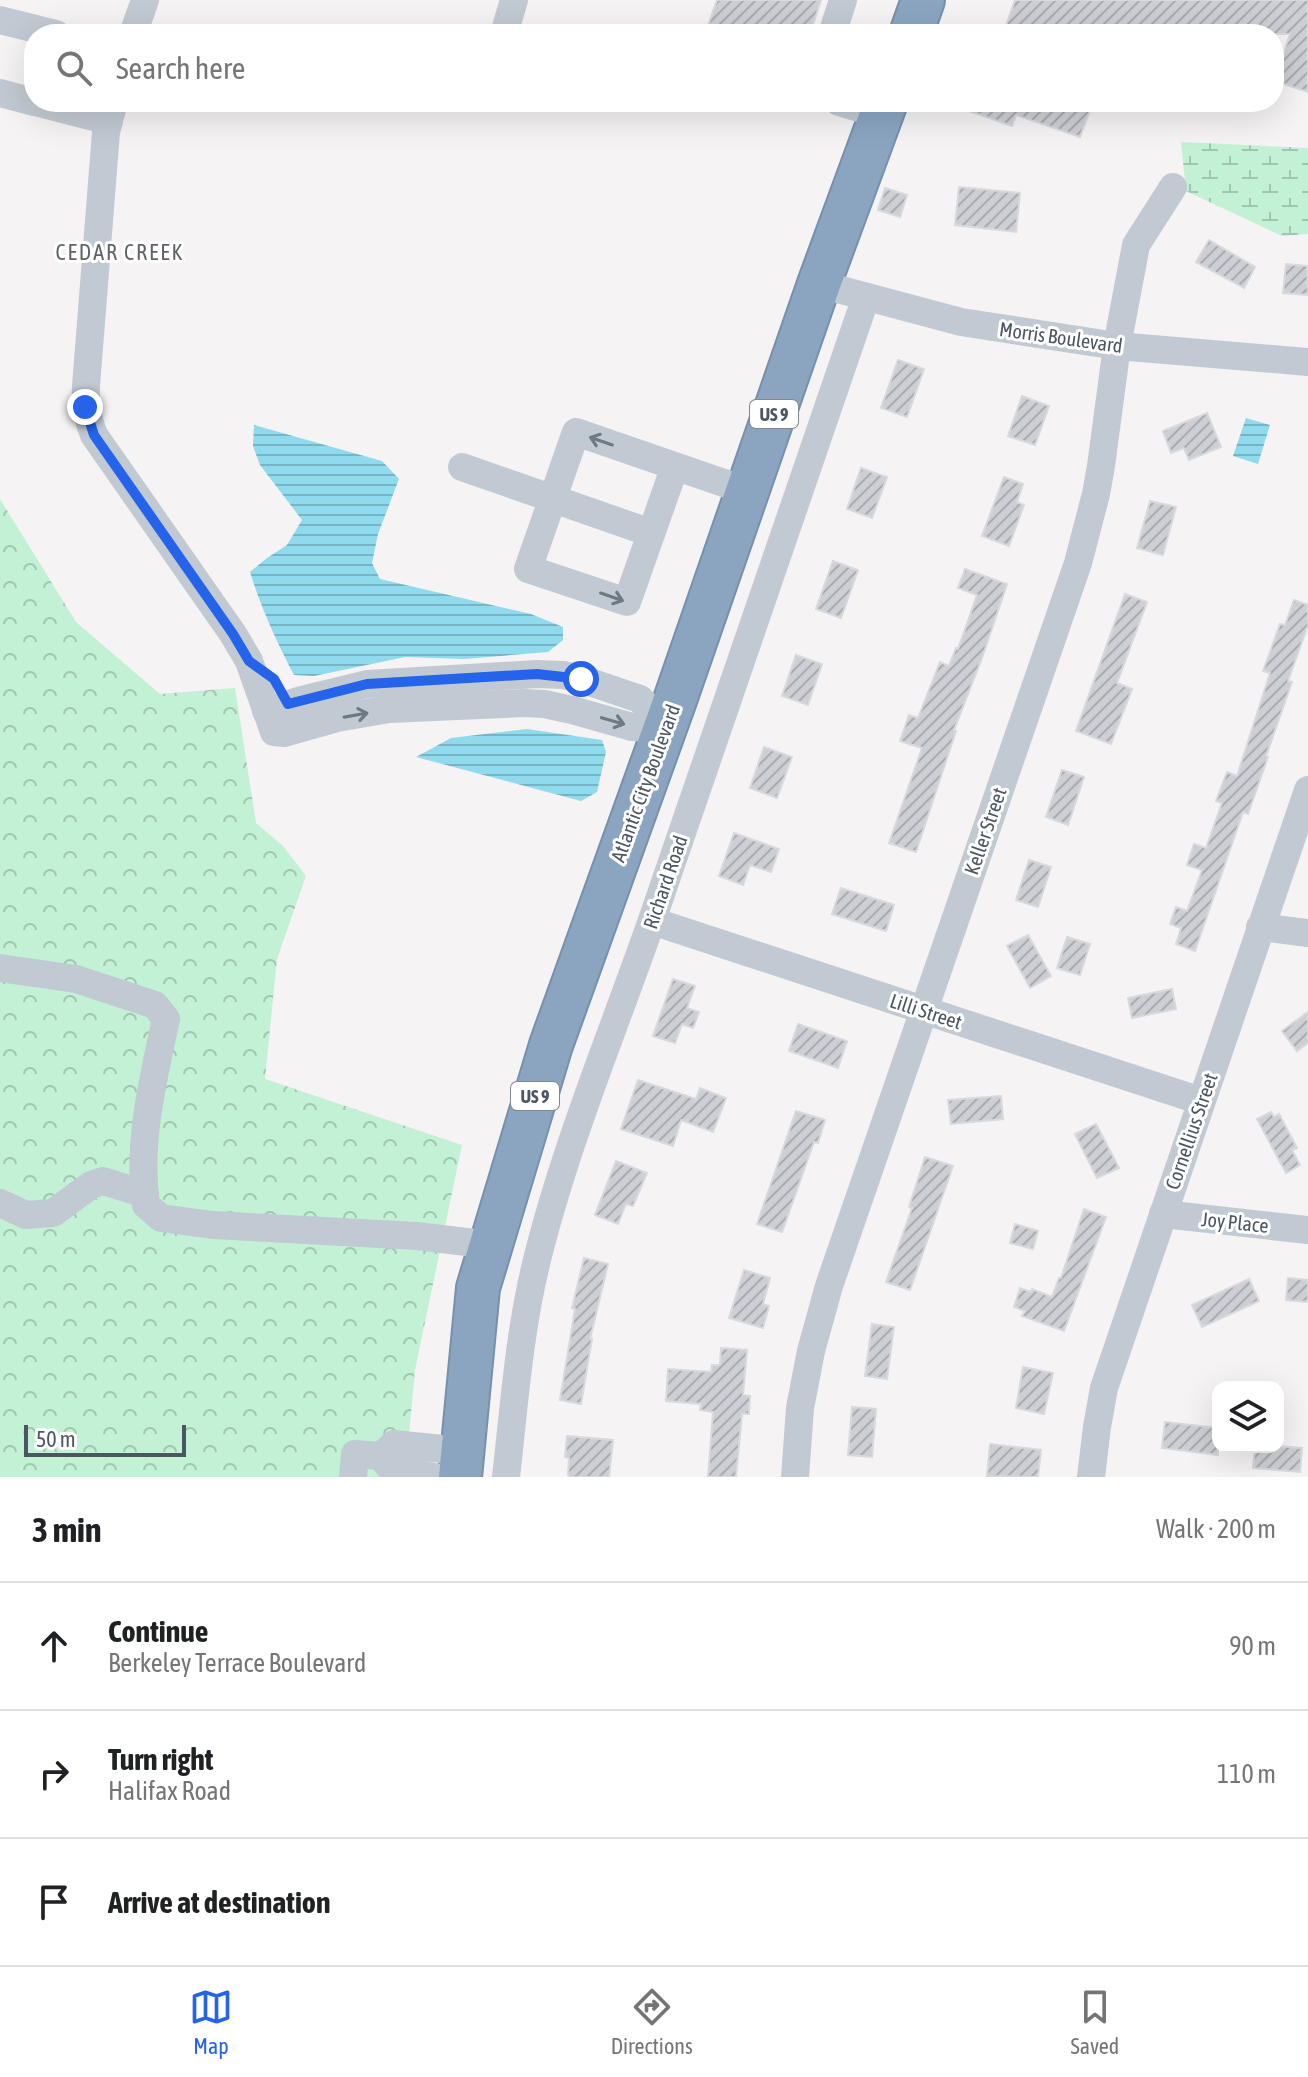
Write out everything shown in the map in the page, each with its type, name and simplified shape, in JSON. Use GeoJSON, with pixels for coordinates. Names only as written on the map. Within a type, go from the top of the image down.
{"type":"FeatureCollection","features":[{"type":"Feature","properties":{"kind":"highway"},"geometry":{"type":"LineString","coordinates":[[915,24],[923,0]]}},
{"type":"Feature","properties":{"kind":"highway","name":"Atlantic City Boulevard"},"geometry":{"type":"LineString","coordinates":[[452,1468],[478,1288],[551,1045],[882,112]]}},
{"type":"Feature","properties":{"kind":"street"},"geometry":{"type":"LineString","coordinates":[[137,24],[145,0]]}},
{"type":"Feature","properties":{"kind":"street"},"geometry":{"type":"LineString","coordinates":[[507,24],[514,0]]}},
{"type":"Feature","properties":{"kind":"street"},"geometry":{"type":"LineString","coordinates":[[835,24],[843,0]]}},
{"type":"Feature","properties":{"kind":"street"},"geometry":{"type":"LineString","coordinates":[[0,20],[24,26]]}},
{"type":"Feature","properties":{"kind":"street"},"geometry":{"type":"LineString","coordinates":[[0,93],[24,99]]}},
{"type":"Feature","properties":{"kind":"street"},"geometry":{"type":"LineString","coordinates":[[111,112],[106,132],[86,386],[88,421],[94,435],[249,661],[274,679],[284,715],[367,684],[537,674],[581,679],[640,699],[665,728]]}},
{"type":"Feature","properties":{"kind":"street","name":"Keller Street"},"geometry":{"type":"LineString","coordinates":[[795,1477],[800,1408],[811,1351],[829,1286],[1078,563],[1101,466],[1117,346],[1136,245],[1173,187]]}},
{"type":"Feature","properties":{"kind":"street","name":"Morris Boulevard"},"geometry":{"type":"LineString","coordinates":[[819,284],[961,322],[1117,346],[1308,362]]}},
{"type":"Feature","properties":{"kind":"street","name":"Richard Road"},"geometry":{"type":"LineString","coordinates":[[506,1477],[519,1361],[535,1270],[557,1190],[866,297]]}},
{"type":"Feature","properties":{"kind":"street"},"geometry":{"type":"LineString","coordinates":[[675,466],[627,602],[528,569],[576,432],[675,466],[747,491]]}},
{"type":"Feature","properties":{"kind":"street"},"geometry":{"type":"LineString","coordinates":[[462,467],[651,533]]}},
{"type":"Feature","properties":{"kind":"street","name":"Cornellius Street"},"geometry":{"type":"LineString","coordinates":[[1091,1477],[1104,1388],[1308,790]]}},
{"type":"Feature","properties":{"kind":"street","name":"Lilli Street"},"geometry":{"type":"LineString","coordinates":[[652,921],[1201,1101]]}},
{"type":"Feature","properties":{"kind":"street"},"geometry":{"type":"LineString","coordinates":[[1260,927],[1308,933]]}},
{"type":"Feature","properties":{"kind":"street"},"geometry":{"type":"LineString","coordinates":[[0,968],[76,979],[155,1005],[166,1019],[150,1091],[142,1177],[146,1205],[161,1218],[213,1225],[417,1236],[491,1245]]}},
{"type":"Feature","properties":{"kind":"street"},"geometry":{"type":"LineString","coordinates":[[0,1203],[26,1215],[53,1213],[91,1185],[103,1181],[145,1194]]}},
{"type":"Feature","properties":{"kind":"street","name":"Joy Place"},"geometry":{"type":"LineString","coordinates":[[1163,1214],[1308,1230]]}},
{"type":"Feature","properties":{"kind":"street"},"geometry":{"type":"LineString","coordinates":[[353,1477],[355,1454],[381,1456],[394,1444],[452,1468]]}},
{"type":"Feature","properties":{"kind":"street"},"geometry":{"type":"LineString","coordinates":[[381,1456],[392,1470],[452,1468]]}},
{"type":"Feature","properties":{"kind":"green space"},"geometry":{"type":"Polygon","coordinates":[[[1181,142],[1308,148],[1308,234],[1282,236],[1186,191],[1181,142]]]}},
{"type":"Feature","properties":{"kind":"green space"},"geometry":{"type":"Polygon","coordinates":[[[0,499],[76,622],[160,694],[235,688],[256,823],[283,846],[306,876],[277,959],[265,1079],[462,1145],[415,1370],[405,1477],[0,1477],[0,499]]]}},
{"type":"Feature","properties":{"kind":"water"},"geometry":{"type":"Polygon","coordinates":[[[1246,418],[1270,425],[1258,464],[1233,456],[1246,418]]]}},
{"type":"Feature","properties":{"kind":"water"},"geometry":{"type":"Polygon","coordinates":[[[254,425],[382,461],[399,479],[378,534],[372,563],[380,579],[531,614],[563,627],[563,640],[548,652],[464,659],[405,657],[314,676],[294,675],[270,625],[250,572],[287,545],[302,520],[260,465],[253,446],[254,425]]]}},
{"type":"Feature","properties":{"kind":"water"},"geometry":{"type":"Polygon","coordinates":[[[527,729],[602,740],[606,752],[597,792],[581,801],[416,757],[451,738],[527,729]]]}},
{"type":"Feature","properties":{"kind":"building"},"geometry":{"type":"Polygon","coordinates":[[[717,0],[821,0],[813,24],[709,24],[717,0]]]}},
{"type":"Feature","properties":{"kind":"building"},"geometry":{"type":"Polygon","coordinates":[[[1015,0],[1308,0],[1308,92],[1284,84],[1284,52],[1290,34],[1284,34],[1284,24],[1007,24],[1015,0]]]}},
{"type":"Feature","properties":{"kind":"building"},"geometry":{"type":"Polygon","coordinates":[[[972,112],[1089,112],[1080,137],[1016,115],[1012,126],[972,112]]]}},
{"type":"Feature","properties":{"kind":"building"},"geometry":{"type":"Polygon","coordinates":[[[959,187],[1020,193],[1016,232],[955,225],[959,187]]]}},
{"type":"Feature","properties":{"kind":"building"},"geometry":{"type":"Polygon","coordinates":[[[885,188],[907,195],[900,217],[878,210],[885,188]]]}},
{"type":"Feature","properties":{"kind":"building"},"geometry":{"type":"Polygon","coordinates":[[[1209,240],[1255,267],[1244,288],[1196,262],[1209,240]]]}},
{"type":"Feature","properties":{"kind":"building"},"geometry":{"type":"Polygon","coordinates":[[[1286,264],[1307,266],[1308,295],[1283,293],[1286,264]]]}},
{"type":"Feature","properties":{"kind":"building"},"geometry":{"type":"Polygon","coordinates":[[[898,360],[924,369],[907,417],[881,408],[898,360]]]}},
{"type":"Feature","properties":{"kind":"building"},"geometry":{"type":"Polygon","coordinates":[[[1022,396],[1049,406],[1035,445],[1008,436],[1022,396]]]}},
{"type":"Feature","properties":{"kind":"building"},"geometry":{"type":"Polygon","coordinates":[[[1207,413],[1221,447],[1189,460],[1184,448],[1171,453],[1163,431],[1207,413]]]}},
{"type":"Feature","properties":{"kind":"building"},"geometry":{"type":"Polygon","coordinates":[[[861,468],[887,477],[872,518],[847,509],[861,468]]]}},
{"type":"Feature","properties":{"kind":"building"},"geometry":{"type":"Polygon","coordinates":[[[1004,477],[1023,484],[1017,502],[1024,505],[1009,546],[982,536],[1004,477]]]}},
{"type":"Feature","properties":{"kind":"building"},"geometry":{"type":"Polygon","coordinates":[[[1150,501],[1176,507],[1163,555],[1137,548],[1150,501]]]}},
{"type":"Feature","properties":{"kind":"building"},"geometry":{"type":"Polygon","coordinates":[[[833,561],[858,570],[841,618],[816,609],[833,561]]]}},
{"type":"Feature","properties":{"kind":"building"},"geometry":{"type":"Polygon","coordinates":[[[965,569],[1007,584],[954,730],[916,852],[889,843],[922,748],[900,741],[909,715],[918,718],[940,662],[949,666],[958,649],[977,595],[958,588],[965,569]]]}},
{"type":"Feature","properties":{"kind":"building"},"geometry":{"type":"Polygon","coordinates":[[[1125,594],[1147,602],[1117,683],[1132,689],[1111,744],[1076,731],[1125,594]]]}},
{"type":"Feature","properties":{"kind":"building"},"geometry":{"type":"Polygon","coordinates":[[[1294,600],[1308,605],[1308,625],[1288,681],[1292,682],[1248,814],[1243,812],[1195,951],[1176,944],[1181,928],[1170,924],[1176,907],[1187,911],[1202,870],[1187,865],[1194,844],[1206,848],[1222,803],[1216,801],[1227,772],[1237,776],[1270,673],[1263,671],[1280,624],[1285,625],[1294,600]]]}},
{"type":"Feature","properties":{"kind":"building"},"geometry":{"type":"Polygon","coordinates":[[[796,655],[822,664],[808,705],[782,696],[796,655]]]}},
{"type":"Feature","properties":{"kind":"building"},"geometry":{"type":"Polygon","coordinates":[[[764,747],[792,757],[777,798],[750,788],[764,747]]]}},
{"type":"Feature","properties":{"kind":"building"},"geometry":{"type":"Polygon","coordinates":[[[1062,770],[1084,777],[1068,825],[1046,817],[1062,770]]]}},
{"type":"Feature","properties":{"kind":"building"},"geometry":{"type":"Polygon","coordinates":[[[734,833],[779,849],[771,872],[750,865],[743,885],[719,876],[734,833]]]}},
{"type":"Feature","properties":{"kind":"building"},"geometry":{"type":"Polygon","coordinates":[[[1029,860],[1051,867],[1038,907],[1016,900],[1029,860]]]}},
{"type":"Feature","properties":{"kind":"building"},"geometry":{"type":"Polygon","coordinates":[[[841,888],[894,905],[886,931],[832,914],[841,888]]]}},
{"type":"Feature","properties":{"kind":"building"},"geometry":{"type":"Polygon","coordinates":[[[1028,935],[1051,976],[1030,988],[1007,946],[1028,935]]]}},
{"type":"Feature","properties":{"kind":"building"},"geometry":{"type":"Polygon","coordinates":[[[1067,937],[1090,944],[1080,975],[1057,968],[1067,937]]]}},
{"type":"Feature","properties":{"kind":"building"},"geometry":{"type":"Polygon","coordinates":[[[673,979],[695,986],[687,1008],[699,1012],[693,1028],[682,1024],[675,1043],[653,1036],[673,979]]]}},
{"type":"Feature","properties":{"kind":"building"},"geometry":{"type":"Polygon","coordinates":[[[1172,989],[1176,1009],[1132,1018],[1128,998],[1172,989]]]}},
{"type":"Feature","properties":{"kind":"building"},"geometry":{"type":"Polygon","coordinates":[[[1308,1012],[1308,1043],[1297,1051],[1282,1031],[1308,1012]]]}},
{"type":"Feature","properties":{"kind":"building"},"geometry":{"type":"Polygon","coordinates":[[[798,1024],[847,1041],[838,1068],[789,1051],[798,1024]]]}},
{"type":"Feature","properties":{"kind":"building"},"geometry":{"type":"Polygon","coordinates":[[[638,1080],[696,1099],[700,1088],[726,1098],[713,1132],[681,1120],[673,1146],[621,1129],[638,1080]]]}},
{"type":"Feature","properties":{"kind":"building"},"geometry":{"type":"Polygon","coordinates":[[[1001,1096],[1003,1119],[951,1124],[948,1100],[1001,1096]]]}},
{"type":"Feature","properties":{"kind":"building"},"geometry":{"type":"Polygon","coordinates":[[[796,1111],[825,1120],[782,1232],[757,1224],[796,1111]]]}},
{"type":"Feature","properties":{"kind":"building"},"geometry":{"type":"Polygon","coordinates":[[[1271,1112],[1274,1117],[1279,1114],[1297,1148],[1292,1150],[1300,1165],[1286,1173],[1257,1119],[1271,1112]]]}},
{"type":"Feature","properties":{"kind":"building"},"geometry":{"type":"Polygon","coordinates":[[[1096,1124],[1119,1168],[1097,1178],[1075,1134],[1096,1124]]]}},
{"type":"Feature","properties":{"kind":"building"},"geometry":{"type":"Polygon","coordinates":[[[925,1157],[953,1166],[910,1290],[886,1282],[912,1208],[909,1207],[925,1157]]]}},
{"type":"Feature","properties":{"kind":"building"},"geometry":{"type":"Polygon","coordinates":[[[616,1161],[647,1173],[633,1206],[626,1204],[618,1224],[595,1215],[616,1161]]]}},
{"type":"Feature","properties":{"kind":"building"},"geometry":{"type":"Polygon","coordinates":[[[1084,1209],[1106,1217],[1064,1331],[1022,1316],[1025,1311],[1014,1307],[1020,1288],[1052,1297],[1084,1209]]]}},
{"type":"Feature","properties":{"kind":"building"},"geometry":{"type":"Polygon","coordinates":[[[1015,1224],[1038,1231],[1033,1249],[1010,1243],[1015,1224]]]}},
{"type":"Feature","properties":{"kind":"building"},"geometry":{"type":"Polygon","coordinates":[[[584,1258],[608,1264],[590,1339],[581,1404],[560,1400],[575,1309],[572,1308],[584,1258]]]}},
{"type":"Feature","properties":{"kind":"building"},"geometry":{"type":"Polygon","coordinates":[[[744,1270],[770,1278],[763,1304],[769,1306],[763,1328],[729,1318],[744,1270]]]}},
{"type":"Feature","properties":{"kind":"building"},"geometry":{"type":"Polygon","coordinates":[[[1288,1278],[1308,1280],[1308,1302],[1286,1300],[1288,1278]]]}},
{"type":"Feature","properties":{"kind":"building"},"geometry":{"type":"Polygon","coordinates":[[[1249,1279],[1259,1301],[1202,1327],[1192,1305],[1249,1279]]]}},
{"type":"Feature","properties":{"kind":"building"},"geometry":{"type":"Polygon","coordinates":[[[872,1324],[894,1327],[887,1379],[865,1376],[872,1324]]]}},
{"type":"Feature","properties":{"kind":"building"},"geometry":{"type":"Polygon","coordinates":[[[721,1348],[747,1350],[743,1395],[750,1396],[749,1414],[742,1414],[736,1477],[708,1477],[713,1412],[700,1410],[701,1404],[666,1401],[668,1369],[711,1372],[712,1365],[720,1365],[721,1348]]]}},
{"type":"Feature","properties":{"kind":"building"},"geometry":{"type":"Polygon","coordinates":[[[1023,1367],[1053,1373],[1044,1414],[1016,1408],[1023,1367]]]}},
{"type":"Feature","properties":{"kind":"building"},"geometry":{"type":"Polygon","coordinates":[[[852,1407],[876,1409],[872,1457],[848,1455],[852,1407]]]}},
{"type":"Feature","properties":{"kind":"building"},"geometry":{"type":"Polygon","coordinates":[[[1165,1422],[1212,1427],[1212,1453],[1218,1455],[1162,1448],[1165,1422]]]}},
{"type":"Feature","properties":{"kind":"building"},"geometry":{"type":"Polygon","coordinates":[[[567,1436],[613,1440],[609,1477],[570,1477],[569,1458],[565,1457],[567,1436]]]}},
{"type":"Feature","properties":{"kind":"building"},"geometry":{"type":"Polygon","coordinates":[[[990,1444],[1041,1450],[1038,1477],[987,1476],[990,1444]]]}},
{"type":"Feature","properties":{"kind":"building"},"geometry":{"type":"Polygon","coordinates":[[[1284,1446],[1302,1448],[1300,1472],[1253,1468],[1254,1453],[1284,1453],[1284,1446]]]}},
{"type":"Feature","properties":{"kind":"district","name":"CEDAR CREEK"},"geometry":{"type":"Point","coordinates":[120,252]}},
{"type":"Feature","properties":{"kind":"route"},"geometry":{"type":"LineString","coordinates":[[85,407],[94,435],[249,661],[274,679],[288,704],[367,684],[537,674],[581,679]]}}]}
